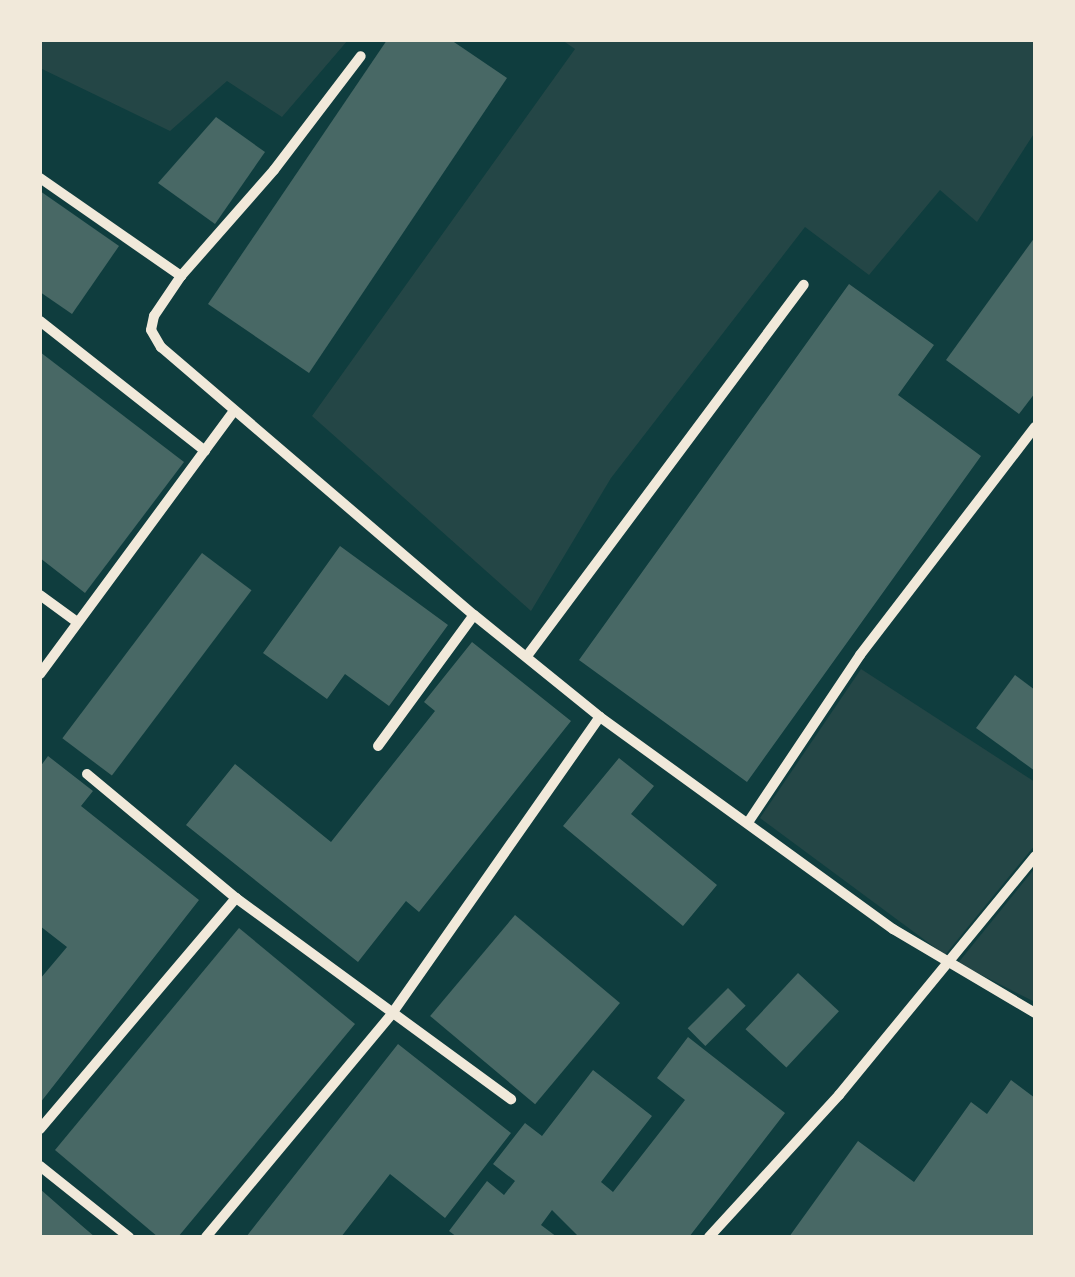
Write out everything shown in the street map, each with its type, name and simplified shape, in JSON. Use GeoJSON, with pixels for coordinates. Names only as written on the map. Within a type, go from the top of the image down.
{"type":"FeatureCollection","features":[{"type":"Feature","properties":{"kind":"street"},"geometry":{"type":"LineString","coordinates":[[361,56],[274,170],[180,276],[151,330],[162,347],[474,615],[600,717],[946,965],[1035,1013]]}},
{"type":"Feature","properties":{"kind":"street"},"geometry":{"type":"LineString","coordinates":[[40,178],[180,276]]}},
{"type":"Feature","properties":{"kind":"street"},"geometry":{"type":"LineString","coordinates":[[528,656],[804,284]]}},
{"type":"Feature","properties":{"kind":"street"},"geometry":{"type":"LineString","coordinates":[[40,321],[205,451]]}},
{"type":"Feature","properties":{"kind":"street"},"geometry":{"type":"LineString","coordinates":[[40,674],[234,411]]}},
{"type":"Feature","properties":{"kind":"street"},"geometry":{"type":"LineString","coordinates":[[750,821],[860,656],[1035,427]]}},
{"type":"Feature","properties":{"kind":"street"},"geometry":{"type":"LineString","coordinates":[[40,595],[77,622]]}},
{"type":"Feature","properties":{"kind":"street"},"geometry":{"type":"LineString","coordinates":[[378,746],[474,615]]}},
{"type":"Feature","properties":{"kind":"street"},"geometry":{"type":"LineString","coordinates":[[206,1237],[392,1015],[600,717]]}},
{"type":"Feature","properties":{"kind":"street"},"geometry":{"type":"LineString","coordinates":[[87,774],[236,898],[511,1099]]}},
{"type":"Feature","properties":{"kind":"street"},"geometry":{"type":"LineString","coordinates":[[709,1237],[840,1095],[1035,856]]}},
{"type":"Feature","properties":{"kind":"street"},"geometry":{"type":"LineString","coordinates":[[40,1128],[236,898]]}},
{"type":"Feature","properties":{"kind":"street"},"geometry":{"type":"LineString","coordinates":[[40,1166],[129,1237]]}},
{"type":"Feature","properties":{"kind":"shaded area"},"geometry":{"type":"Polygon","coordinates":[[[40,40],[348,40],[282,117],[227,81],[170,131],[40,68],[40,40]]]}},
{"type":"Feature","properties":{"kind":"shaded area"},"geometry":{"type":"Polygon","coordinates":[[[562,40],[1035,40],[1035,132],[977,222],[940,190],[869,275],[805,227],[611,478],[531,611],[312,416],[575,49],[562,40]]]}},
{"type":"Feature","properties":{"kind":"shaded area"},"geometry":{"type":"Polygon","coordinates":[[[861,669],[1035,782],[1035,845],[945,955],[760,818],[861,669]]]}},
{"type":"Feature","properties":{"kind":"shaded area"},"geometry":{"type":"Polygon","coordinates":[[[1035,868],[1035,1002],[958,963],[1035,868]]]}},
{"type":"Feature","properties":{"kind":"building"},"geometry":{"type":"Polygon","coordinates":[[[387,40],[451,40],[507,78],[309,373],[208,304],[387,40]]]}},
{"type":"Feature","properties":{"kind":"building"},"geometry":{"type":"Polygon","coordinates":[[[216,117],[265,152],[215,224],[158,183],[216,117]]]}},
{"type":"Feature","properties":{"kind":"building"},"geometry":{"type":"Polygon","coordinates":[[[40,191],[119,246],[72,314],[40,292],[40,191]]]}},
{"type":"Feature","properties":{"kind":"building"},"geometry":{"type":"Polygon","coordinates":[[[1035,237],[1035,393],[1019,414],[946,360],[1035,237]]]}},
{"type":"Feature","properties":{"kind":"building"},"geometry":{"type":"Polygon","coordinates":[[[849,284],[934,345],[898,395],[981,456],[747,782],[579,660],[849,284]]]}},
{"type":"Feature","properties":{"kind":"building"},"geometry":{"type":"Polygon","coordinates":[[[40,352],[184,462],[85,593],[40,558],[40,352]]]}},
{"type":"Feature","properties":{"kind":"building"},"geometry":{"type":"Polygon","coordinates":[[[340,546],[448,625],[389,706],[345,674],[327,699],[263,653],[340,546]]]}},
{"type":"Feature","properties":{"kind":"building"},"geometry":{"type":"Polygon","coordinates":[[[202,553],[252,590],[112,776],[62,738],[202,553]]]}},
{"type":"Feature","properties":{"kind":"building"},"geometry":{"type":"Polygon","coordinates":[[[472,642],[571,721],[419,912],[406,901],[358,962],[186,825],[235,764],[331,842],[435,711],[424,702],[472,642]]]}},
{"type":"Feature","properties":{"kind":"building"},"geometry":{"type":"Polygon","coordinates":[[[1015,675],[1035,690],[1035,771],[976,728],[1015,675]]]}},
{"type":"Feature","properties":{"kind":"building"},"geometry":{"type":"Polygon","coordinates":[[[48,756],[93,791],[81,806],[199,900],[40,1103],[40,979],[67,947],[40,926],[40,767],[48,756]]]}},
{"type":"Feature","properties":{"kind":"building"},"geometry":{"type":"Polygon","coordinates":[[[619,758],[654,786],[631,814],[717,885],[683,926],[563,826],[619,758]]]}},
{"type":"Feature","properties":{"kind":"building"},"geometry":{"type":"Polygon","coordinates":[[[515,915],[620,1003],[535,1104],[430,1016],[515,915]]]}},
{"type":"Feature","properties":{"kind":"building"},"geometry":{"type":"Polygon","coordinates":[[[239,928],[355,1024],[178,1237],[158,1237],[55,1150],[239,928]]]}},
{"type":"Feature","properties":{"kind":"building"},"geometry":{"type":"Polygon","coordinates":[[[798,973],[839,1011],[786,1068],[745,1029],[798,973]]]}},
{"type":"Feature","properties":{"kind":"building"},"geometry":{"type":"Polygon","coordinates":[[[728,988],[746,1006],[705,1046],[688,1028],[728,988]]]}},
{"type":"Feature","properties":{"kind":"building"},"geometry":{"type":"Polygon","coordinates":[[[688,1037],[785,1113],[689,1237],[579,1237],[552,1210],[541,1225],[557,1237],[457,1237],[449,1231],[487,1181],[504,1195],[515,1181],[493,1164],[525,1123],[542,1136],[593,1070],[652,1116],[601,1182],[613,1192],[685,1100],[657,1078],[688,1037]]]}},
{"type":"Feature","properties":{"kind":"building"},"geometry":{"type":"Polygon","coordinates":[[[398,1044],[511,1133],[445,1218],[390,1174],[341,1237],[246,1237],[398,1044]]]}},
{"type":"Feature","properties":{"kind":"building"},"geometry":{"type":"Polygon","coordinates":[[[1011,1080],[1035,1098],[1035,1237],[789,1237],[858,1141],[914,1182],[971,1102],[987,1114],[1011,1080]]]}},
{"type":"Feature","properties":{"kind":"building"},"geometry":{"type":"Polygon","coordinates":[[[40,1189],[81,1225],[95,1237],[40,1237],[40,1189]]]}}]}
